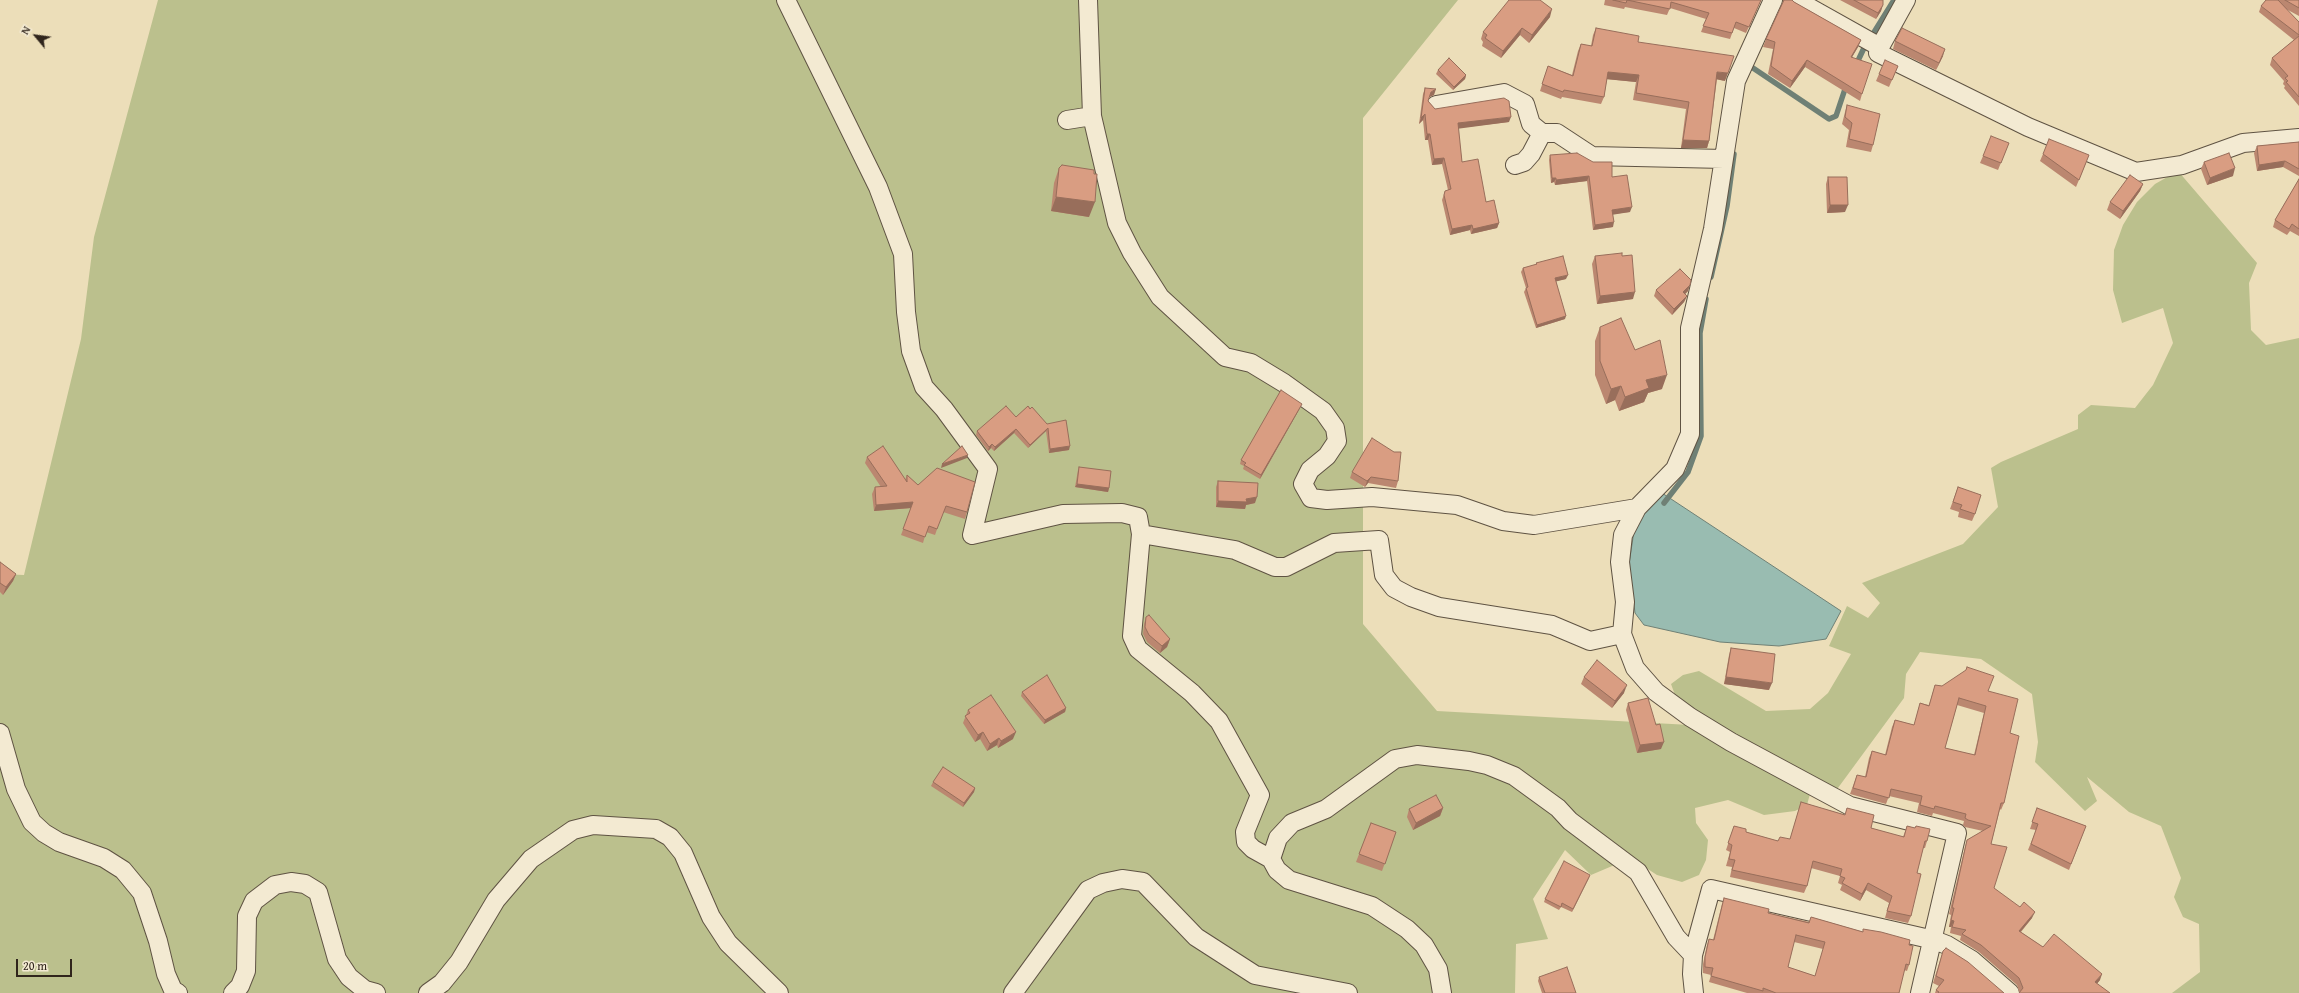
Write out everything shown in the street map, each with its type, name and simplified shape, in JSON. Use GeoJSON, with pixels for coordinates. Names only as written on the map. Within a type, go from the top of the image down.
{"type":"FeatureCollection","features":[{"type":"Feature","properties":{"kind":"street"},"geometry":{"type":"LineString","coordinates":[[786,0],[878,187],[903,254],[906,312],[911,351],[924,387],[944,409],[988,469],[972,535],[1062,514],[1122,513],[1138,517],[1141,534],[1132,636],[1138,649],[1192,693],[1219,721],[1260,795],[1245,832],[1246,842],[1253,850],[1271,859],[1277,870],[1289,880],[1372,906],[1407,928],[1424,945],[1438,969],[1442,993]]}},
{"type":"Feature","properties":{"kind":"street"},"geometry":{"type":"LineString","coordinates":[[1088,0],[1092,116],[1117,223],[1132,253],[1160,297],[1225,357],[1251,363],[1284,383],[1323,411],[1335,428],[1337,441],[1328,456],[1310,470],[1302,484],[1311,498],[1327,500],[1372,497],[1450,504],[1503,521],[1534,526],[1637,508]]}},
{"type":"Feature","properties":{"kind":"street"},"geometry":{"type":"LineString","coordinates":[[1773,0],[1736,81],[1713,229],[1690,328],[1690,434],[1675,469],[1637,508],[1623,535],[1620,562],[1625,602],[1622,634],[1635,668],[1656,692],[1690,718],[1731,742],[1850,806],[1957,833],[1934,940],[1920,993]]}},
{"type":"Feature","properties":{"kind":"street"},"geometry":{"type":"LineString","coordinates":[[1796,0],[1872,43],[1878,53],[2014,120],[2136,172],[2182,165],[2243,143],[2299,138]]}},
{"type":"Feature","properties":{"kind":"street"},"geometry":{"type":"LineString","coordinates":[[1872,43],[1899,2]]}},
{"type":"Feature","properties":{"kind":"street"},"geometry":{"type":"LineString","coordinates":[[1436,105],[1504,93],[1525,104],[1531,124],[1542,133],[1557,133],[1592,156],[1724,159]]}},
{"type":"Feature","properties":{"kind":"street"},"geometry":{"type":"LineString","coordinates":[[1067,120],[1092,116]]}},
{"type":"Feature","properties":{"kind":"street"},"geometry":{"type":"LineString","coordinates":[[1515,165],[1524,162],[1531,154],[1542,133]]}},
{"type":"Feature","properties":{"kind":"street"},"geometry":{"type":"LineString","coordinates":[[1141,534],[1234,550],[1275,567],[1286,567],[1334,543],[1379,540],[1384,575],[1394,588],[1411,597],[1439,607],[1552,625],[1590,640],[1622,634]]}},
{"type":"Feature","properties":{"kind":"street"},"geometry":{"type":"LineString","coordinates":[[0,734],[16,789],[32,822],[44,833],[59,842],[104,858],[123,870],[142,894],[158,941],[166,974],[173,990],[178,993]]}},
{"type":"Feature","properties":{"kind":"street"},"geometry":{"type":"LineString","coordinates":[[1271,859],[1278,838],[1292,823],[1326,809],[1395,760],[1417,756],[1469,761],[1486,765],[1514,776],[1558,808],[1570,822],[1638,872],[1676,937],[1693,955]]}},
{"type":"Feature","properties":{"kind":"street"},"geometry":{"type":"LineString","coordinates":[[428,993],[442,982],[459,962],[496,900],[531,859],[572,830],[593,825],[656,829],[670,837],[683,853],[711,917],[728,942],[780,993]]}},
{"type":"Feature","properties":{"kind":"street"},"geometry":{"type":"LineString","coordinates":[[1013,993],[1088,890],[1103,883],[1122,879],[1143,882],[1196,937],[1256,975],[1348,993]]}},
{"type":"Feature","properties":{"kind":"street"},"geometry":{"type":"LineString","coordinates":[[234,993],[240,986],[246,972],[247,916],[254,901],[275,885],[291,882],[305,884],[318,892],[337,959],[349,977],[365,990],[376,993]]}},
{"type":"Feature","properties":{"kind":"street"},"geometry":{"type":"LineString","coordinates":[[1694,993],[1692,974],[1693,955],[1711,889],[1934,940],[1947,945],[1972,960],[2010,993]]}},
{"type":"Feature","properties":{"kind":"green space"},"geometry":{"type":"Polygon","coordinates":[[[158,0],[1458,0],[1363,118],[1363,624],[1437,711],[1690,725],[1811,790],[1807,805],[1795,811],[1764,815],[1728,800],[1695,808],[1696,823],[1708,840],[1706,860],[1699,875],[1682,882],[1657,875],[1631,858],[1591,875],[1565,850],[1533,899],[1548,939],[1516,944],[1515,993],[0,993],[0,574],[24,575],[81,339],[94,237],[158,0]]]}},
{"type":"Feature","properties":{"kind":"green space"},"geometry":{"type":"Polygon","coordinates":[[[2178,171],[2257,263],[2249,283],[2251,330],[2266,345],[2299,338],[2299,993],[2172,993],[2200,972],[2199,924],[2183,917],[2174,897],[2181,878],[2161,826],[2129,812],[2087,777],[2097,801],[2085,811],[2035,762],[2038,742],[2032,694],[1981,659],[1920,652],[1906,674],[1904,698],[1835,792],[1704,718],[1675,695],[1671,684],[1683,675],[1699,671],[1766,711],[1810,709],[1828,693],[1851,654],[1829,646],[1847,606],[1868,618],[1880,603],[1862,583],[1963,544],[1998,507],[1991,468],[2001,462],[2078,429],[2078,415],[2091,405],[2135,408],[2153,385],[2173,343],[2163,308],[2122,323],[2113,290],[2114,250],[2123,225],[2137,202],[2155,184],[2178,171]]]}},
{"type":"Feature","properties":{"kind":"water"},"geometry":{"type":"Polygon","coordinates":[[[1662,493],[1841,611],[1826,639],[1779,646],[1720,642],[1644,625],[1635,613],[1629,564],[1634,531],[1646,510],[1662,493]]]}},
{"type":"Feature","properties":{"kind":"building"},"geometry":{"type":"Polygon","coordinates":[[[1509,0],[1540,0],[1552,9],[1532,35],[1522,28],[1503,51],[1485,38],[1487,35],[1483,32],[1509,0]]]}},
{"type":"Feature","properties":{"kind":"building"},"geometry":{"type":"Polygon","coordinates":[[[1613,0],[1627,0],[1626,3],[1613,0]]]}},
{"type":"Feature","properties":{"kind":"building"},"geometry":{"type":"Polygon","coordinates":[[[1627,0],[1761,0],[1749,27],[1736,22],[1732,33],[1703,26],[1709,13],[1671,2],[1670,9],[1627,0]]]}},
{"type":"Feature","properties":{"kind":"building"},"geometry":{"type":"Polygon","coordinates":[[[1784,0],[1792,0],[1861,40],[1851,57],[1872,64],[1862,94],[1807,60],[1792,81],[1771,66],[1775,42],[1766,39],[1784,0]]]}},
{"type":"Feature","properties":{"kind":"building"},"geometry":{"type":"Polygon","coordinates":[[[1854,0],[1883,0],[1883,5],[1878,13],[1854,0]]]}},
{"type":"Feature","properties":{"kind":"building"},"geometry":{"type":"Polygon","coordinates":[[[2266,0],[2278,0],[2299,22],[2299,35],[2261,6],[2266,0]]]}},
{"type":"Feature","properties":{"kind":"building"},"geometry":{"type":"Polygon","coordinates":[[[2285,0],[2299,0],[2299,8],[2285,0]]]}},
{"type":"Feature","properties":{"kind":"building"},"geometry":{"type":"Polygon","coordinates":[[[1596,28],[1639,36],[1638,42],[1734,56],[1728,73],[1717,72],[1709,141],[1683,140],[1689,102],[1636,93],[1639,75],[1608,72],[1604,97],[1564,90],[1563,92],[1542,84],[1548,66],[1573,76],[1581,44],[1592,46],[1596,28]]]}},
{"type":"Feature","properties":{"kind":"building"},"geometry":{"type":"Polygon","coordinates":[[[1902,28],[1945,49],[1939,63],[1895,41],[1902,28]]]}},
{"type":"Feature","properties":{"kind":"building"},"geometry":{"type":"Polygon","coordinates":[[[2299,36],[2299,97],[2286,82],[2288,81],[2285,78],[2288,76],[2272,58],[2299,36]]]}},
{"type":"Feature","properties":{"kind":"building"},"geometry":{"type":"Polygon","coordinates":[[[1449,58],[1466,75],[1454,87],[1438,70],[1449,58]]]}},
{"type":"Feature","properties":{"kind":"building"},"geometry":{"type":"Polygon","coordinates":[[[1885,60],[1898,66],[1892,80],[1879,74],[1885,60]]]}},
{"type":"Feature","properties":{"kind":"building"},"geometry":{"type":"Polygon","coordinates":[[[1425,88],[1436,89],[1431,92],[1428,101],[1435,109],[1504,98],[1509,101],[1511,117],[1458,123],[1462,162],[1478,159],[1486,202],[1494,200],[1499,223],[1473,229],[1472,225],[1452,229],[1444,195],[1445,191],[1451,189],[1444,158],[1434,159],[1430,134],[1427,134],[1425,114],[1421,118],[1425,88]]]}},
{"type":"Feature","properties":{"kind":"building"},"geometry":{"type":"Polygon","coordinates":[[[1847,105],[1880,114],[1873,145],[1849,139],[1852,123],[1845,117],[1847,105]]]}},
{"type":"Feature","properties":{"kind":"building"},"geometry":{"type":"Polygon","coordinates":[[[1991,136],[2009,143],[2001,163],[1983,156],[1991,136]]]}},
{"type":"Feature","properties":{"kind":"building"},"geometry":{"type":"Polygon","coordinates":[[[2049,139],[2089,155],[2079,180],[2043,154],[2049,139]]]}},
{"type":"Feature","properties":{"kind":"building"},"geometry":{"type":"Polygon","coordinates":[[[2299,142],[2299,169],[2285,161],[2259,165],[2257,146],[2299,142]]]}},
{"type":"Feature","properties":{"kind":"building"},"geometry":{"type":"Polygon","coordinates":[[[1577,153],[1593,162],[1612,162],[1612,177],[1627,175],[1632,207],[1612,210],[1614,222],[1595,225],[1589,176],[1556,180],[1556,178],[1552,178],[1550,155],[1577,153]]]}},
{"type":"Feature","properties":{"kind":"building"},"geometry":{"type":"Polygon","coordinates":[[[2229,153],[2235,168],[2210,178],[2204,162],[2229,153]]]}},
{"type":"Feature","properties":{"kind":"building"},"geometry":{"type":"Polygon","coordinates":[[[1062,165],[1094,170],[1094,174],[1097,174],[1095,202],[1056,197],[1059,168],[1062,165]]]}},
{"type":"Feature","properties":{"kind":"building"},"geometry":{"type":"Polygon","coordinates":[[[2130,175],[2143,184],[2123,211],[2110,202],[2130,175]]]}},
{"type":"Feature","properties":{"kind":"building"},"geometry":{"type":"Polygon","coordinates":[[[1828,177],[1847,177],[1848,205],[1830,205],[1828,177]]]}},
{"type":"Feature","properties":{"kind":"building"},"geometry":{"type":"Polygon","coordinates":[[[2299,179],[2299,229],[2292,224],[2289,229],[2275,220],[2299,179]]]}},
{"type":"Feature","properties":{"kind":"building"},"geometry":{"type":"Polygon","coordinates":[[[1622,253],[1622,256],[1632,255],[1635,292],[1600,296],[1595,256],[1622,253]]]}},
{"type":"Feature","properties":{"kind":"building"},"geometry":{"type":"Polygon","coordinates":[[[1563,256],[1568,275],[1555,278],[1566,316],[1537,325],[1526,288],[1528,287],[1523,268],[1563,256]]]}},
{"type":"Feature","properties":{"kind":"building"},"geometry":{"type":"Polygon","coordinates":[[[1680,269],[1691,280],[1690,285],[1683,292],[1687,296],[1674,309],[1656,290],[1680,269]]]}},
{"type":"Feature","properties":{"kind":"building"},"geometry":{"type":"Polygon","coordinates":[[[1621,318],[1635,350],[1660,340],[1667,375],[1646,380],[1649,388],[1625,397],[1621,386],[1611,389],[1600,361],[1600,327],[1621,318]]]}},
{"type":"Feature","properties":{"kind":"building"},"geometry":{"type":"Polygon","coordinates":[[[1281,390],[1302,404],[1261,475],[1244,465],[1246,463],[1241,460],[1281,390]]]}},
{"type":"Feature","properties":{"kind":"building"},"geometry":{"type":"Polygon","coordinates":[[[1006,406],[1016,417],[1028,406],[1030,409],[1032,407],[1047,424],[1066,420],[1070,446],[1050,449],[1048,428],[1030,445],[1016,429],[995,447],[992,444],[989,447],[977,431],[1006,406]]]}},
{"type":"Feature","properties":{"kind":"building"},"geometry":{"type":"Polygon","coordinates":[[[1372,438],[1394,452],[1401,452],[1398,481],[1371,477],[1367,481],[1352,472],[1372,438]]]}},
{"type":"Feature","properties":{"kind":"building"},"geometry":{"type":"Polygon","coordinates":[[[883,446],[907,482],[907,475],[918,485],[937,468],[975,482],[967,512],[946,506],[937,529],[929,526],[925,537],[903,529],[913,502],[876,505],[875,487],[887,486],[867,457],[883,446]]]}},
{"type":"Feature","properties":{"kind":"building"},"geometry":{"type":"Polygon","coordinates":[[[962,446],[968,455],[942,464],[962,446]]]}},
{"type":"Feature","properties":{"kind":"building"},"geometry":{"type":"Polygon","coordinates":[[[1079,467],[1111,471],[1109,488],[1077,484],[1079,467]]]}},
{"type":"Feature","properties":{"kind":"building"},"geometry":{"type":"Polygon","coordinates":[[[1218,481],[1258,483],[1257,497],[1246,499],[1247,502],[1218,501],[1218,481]]]}},
{"type":"Feature","properties":{"kind":"building"},"geometry":{"type":"Polygon","coordinates":[[[1958,487],[1981,495],[1975,514],[1960,509],[1962,505],[1953,502],[1958,487]]]}},
{"type":"Feature","properties":{"kind":"building"},"geometry":{"type":"Polygon","coordinates":[[[0,562],[16,574],[6,587],[0,583],[0,562]]]}},
{"type":"Feature","properties":{"kind":"building"},"geometry":{"type":"Polygon","coordinates":[[[1149,615],[1170,639],[1162,646],[1149,635],[1145,627],[1146,617],[1149,615]]]}},
{"type":"Feature","properties":{"kind":"building"},"geometry":{"type":"Polygon","coordinates":[[[1731,648],[1775,654],[1772,683],[1726,677],[1731,648]]]}},
{"type":"Feature","properties":{"kind":"building"},"geometry":{"type":"Polygon","coordinates":[[[1597,660],[1627,685],[1615,701],[1584,677],[1597,660]]]}},
{"type":"Feature","properties":{"kind":"building"},"geometry":{"type":"Polygon","coordinates":[[[1967,667],[1994,676],[1988,691],[2018,699],[2010,733],[2019,736],[2004,803],[2001,803],[1991,844],[2007,847],[1994,888],[2020,907],[2024,902],[2035,912],[2019,931],[2043,947],[2054,934],[2102,974],[2095,982],[2110,993],[2019,993],[2023,988],[2019,978],[1981,945],[1962,934],[1966,930],[1952,927],[1954,921],[1951,920],[1954,908],[1952,908],[1967,840],[1991,826],[1968,820],[1965,818],[1966,814],[1935,806],[1934,809],[1920,805],[1922,796],[1891,789],[1889,798],[1853,788],[1857,775],[1866,777],[1872,751],[1886,755],[1895,720],[1914,725],[1920,703],[1929,706],[1935,685],[1942,686],[1966,670],[1967,667]],[[1959,698],[1945,748],[1975,755],[1986,706],[1959,698]]]}},
{"type":"Feature","properties":{"kind":"building"},"geometry":{"type":"Polygon","coordinates":[[[1047,675],[1066,708],[1045,720],[1022,692],[1047,675]]]}},
{"type":"Feature","properties":{"kind":"building"},"geometry":{"type":"Polygon","coordinates":[[[991,695],[1016,732],[1001,741],[999,738],[990,744],[983,732],[978,735],[965,716],[970,713],[968,710],[991,695]]]}},
{"type":"Feature","properties":{"kind":"building"},"geometry":{"type":"Polygon","coordinates":[[[1648,698],[1656,725],[1660,724],[1664,742],[1640,745],[1628,703],[1648,698]]]}},
{"type":"Feature","properties":{"kind":"building"},"geometry":{"type":"Polygon","coordinates":[[[943,767],[975,788],[964,803],[933,782],[943,767]]]}},
{"type":"Feature","properties":{"kind":"building"},"geometry":{"type":"Polygon","coordinates":[[[1436,795],[1443,808],[1416,823],[1409,809],[1436,795]]]}},
{"type":"Feature","properties":{"kind":"building"},"geometry":{"type":"Polygon","coordinates":[[[1801,802],[1845,815],[1847,808],[1874,815],[1871,828],[1904,837],[1907,826],[1930,829],[1927,841],[1925,841],[1917,873],[1921,874],[1911,916],[1887,911],[1892,896],[1868,883],[1862,894],[1842,883],[1845,878],[1840,876],[1842,869],[1813,861],[1807,886],[1732,870],[1735,860],[1729,859],[1732,845],[1728,843],[1734,826],[1746,829],[1746,832],[1778,841],[1780,837],[1790,839],[1801,802]]]}},
{"type":"Feature","properties":{"kind":"building"},"geometry":{"type":"Polygon","coordinates":[[[2037,808],[2086,826],[2071,864],[2031,844],[2038,824],[2032,822],[2037,808]]]}},
{"type":"Feature","properties":{"kind":"building"},"geometry":{"type":"Polygon","coordinates":[[[1371,823],[1396,832],[1385,864],[1359,854],[1371,823]]]}},
{"type":"Feature","properties":{"kind":"building"},"geometry":{"type":"Polygon","coordinates":[[[1564,861],[1590,875],[1573,909],[1562,903],[1561,907],[1545,899],[1564,861]]]}},
{"type":"Feature","properties":{"kind":"building"},"geometry":{"type":"Polygon","coordinates":[[[1724,898],[1769,909],[1768,913],[1809,923],[1811,917],[1863,932],[1863,929],[1881,932],[1910,940],[1909,945],[1913,946],[1909,965],[1906,964],[1899,993],[1776,993],[1763,988],[1763,991],[1711,976],[1713,968],[1705,967],[1705,957],[1709,939],[1714,940],[1724,898]],[[1796,935],[1788,967],[1815,976],[1825,942],[1796,935]]]}},
{"type":"Feature","properties":{"kind":"building"},"geometry":{"type":"Polygon","coordinates":[[[1946,948],[1968,962],[2004,993],[1938,993],[1939,992],[1936,990],[1944,980],[1936,976],[1943,951],[1946,948]]]}},
{"type":"Feature","properties":{"kind":"building"},"geometry":{"type":"Polygon","coordinates":[[[1567,967],[1576,993],[1545,993],[1539,977],[1567,967]]]}},
{"type":"Feature","properties":{"kind":"waterway"},"geometry":{"type":"LineString","coordinates":[[1856,65],[1863,50],[1894,0]]}},
{"type":"Feature","properties":{"kind":"waterway"},"geometry":{"type":"LineString","coordinates":[[1748,71],[1750,66],[1829,119],[1836,116],[1846,86]]}},
{"type":"Feature","properties":{"kind":"waterway"},"geometry":{"type":"LineString","coordinates":[[1711,277],[1727,206],[1734,154]]}},
{"type":"Feature","properties":{"kind":"waterway"},"geometry":{"type":"LineString","coordinates":[[1664,503],[1688,472],[1701,436],[1700,333],[1706,299]]}}]}
